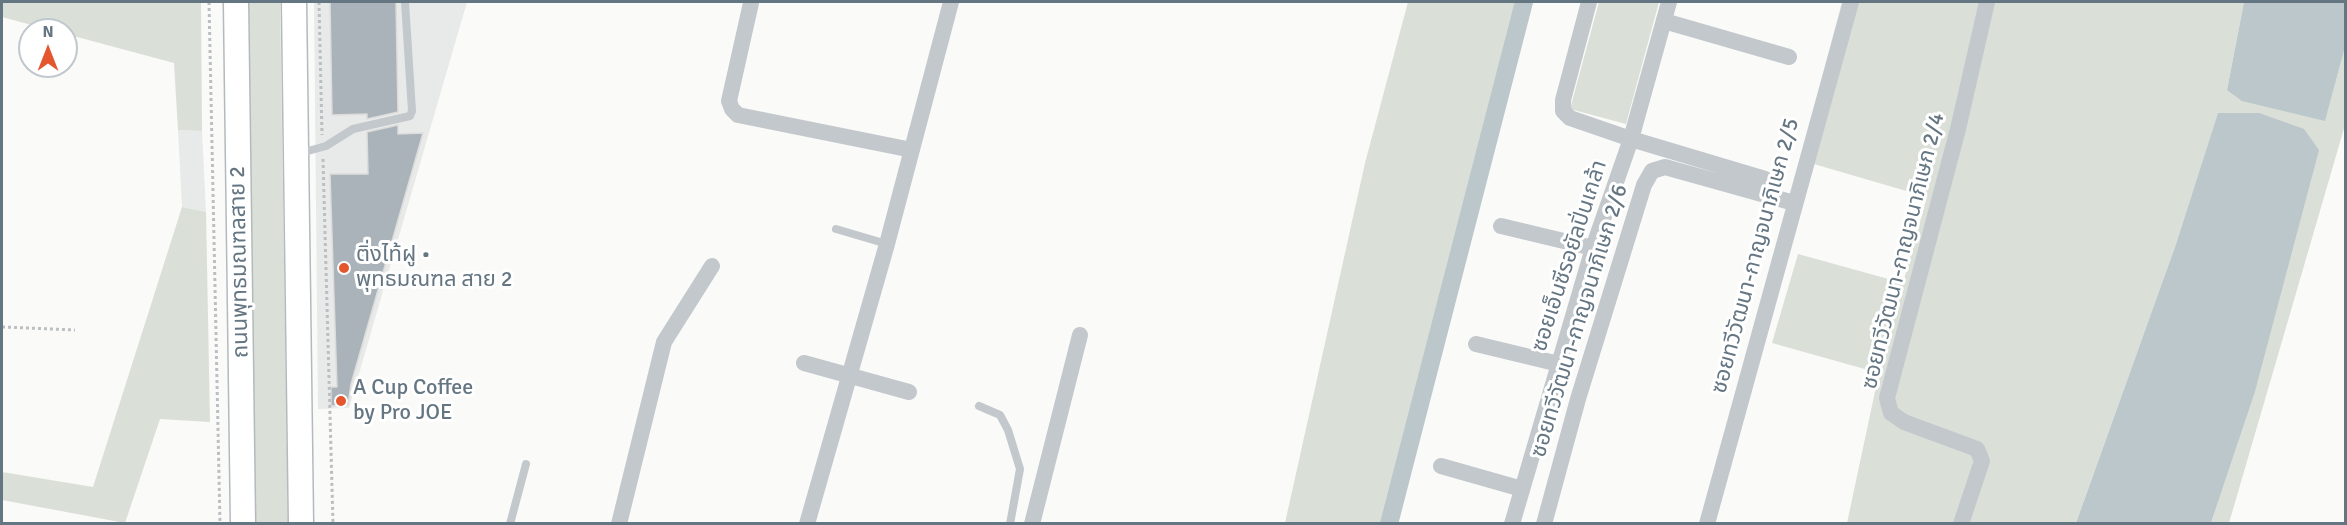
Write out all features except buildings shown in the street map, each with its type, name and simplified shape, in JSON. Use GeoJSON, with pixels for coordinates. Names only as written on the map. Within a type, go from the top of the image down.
{"type":"FeatureCollection","features":[{"type":"Feature","properties":{"kind":"main road","name":"ถนนพุทธมณฑลสาย 2"},"geometry":{"type":"LineString","coordinates":[[236,2],[243,524]]}},
{"type":"Feature","properties":{"kind":"main road"},"geometry":{"type":"LineString","coordinates":[[294,2],[301,524]]}},
{"type":"Feature","properties":{"kind":"street"},"geometry":{"type":"LineString","coordinates":[[807,524],[887,244],[951,2]]}},
{"type":"Feature","properties":{"kind":"street"},"geometry":{"type":"LineString","coordinates":[[1589,2],[1563,100],[1563,111],[1570,118],[1631,139],[1765,179]]}},
{"type":"Feature","properties":{"kind":"street","name":"ซอยเอ็นซีรอยัลปิ่นเกล้า"},"geometry":{"type":"LineString","coordinates":[[1512,524],[1593,248],[1631,139],[1669,2]]}},
{"type":"Feature","properties":{"kind":"street","name":"ซอยทวีวัฒนา-กาญจนาภิเษก 2/5"},"geometry":{"type":"LineString","coordinates":[[1707,524],[1851,2]]}},
{"type":"Feature","properties":{"kind":"street","name":"ซอยทวีวัฒนา-กาญจนาภิเษก 2/4"},"geometry":{"type":"LineString","coordinates":[[1961,524],[1982,461],[1977,449],[1904,422],[1891,413],[1887,398],[1958,129],[1987,2]]}},
{"type":"Feature","properties":{"kind":"street"},"geometry":{"type":"LineString","coordinates":[[751,3],[729,101],[738,115],[912,150]]}},
{"type":"Feature","properties":{"kind":"street"},"geometry":{"type":"LineString","coordinates":[[1664,21],[1789,57]]}},
{"type":"Feature","properties":{"kind":"street","name":"ซอยทวีวัฒนา-กาญจนาภิเษก 2/6"},"geometry":{"type":"LineString","coordinates":[[1544,524],[1578,399],[1644,185],[1652,171],[1665,166],[1794,203]]}},
{"type":"Feature","properties":{"kind":"street"},"geometry":{"type":"LineString","coordinates":[[1501,226],[1593,248]]}},
{"type":"Feature","properties":{"kind":"street"},"geometry":{"type":"LineString","coordinates":[[619,524],[664,342],[712,266]]}},
{"type":"Feature","properties":{"kind":"street"},"geometry":{"type":"LineString","coordinates":[[1032,524],[1080,335]]}},
{"type":"Feature","properties":{"kind":"street"},"geometry":{"type":"LineString","coordinates":[[1476,344],[1559,364]]}},
{"type":"Feature","properties":{"kind":"street"},"geometry":{"type":"LineString","coordinates":[[804,363],[909,392]]}},
{"type":"Feature","properties":{"kind":"street"},"geometry":{"type":"LineString","coordinates":[[1441,466],[1522,489]]}},
{"type":"Feature","properties":{"kind":"lane"},"geometry":{"type":"LineString","coordinates":[[296,155],[322,147],[353,129],[410,116],[412,111],[405,2]]}},
{"type":"Feature","properties":{"kind":"lane"},"geometry":{"type":"LineString","coordinates":[[836,229],[887,244]]}},
{"type":"Feature","properties":{"kind":"lane"},"geometry":{"type":"LineString","coordinates":[[979,406],[1000,416],[1008,430],[1020,469],[1010,524]]}},
{"type":"Feature","properties":{"kind":"lane"},"geometry":{"type":"LineString","coordinates":[[510,524],[526,464]]}},
{"type":"Feature","properties":{"kind":"path"},"geometry":{"type":"LineString","coordinates":[[209,2],[220,524]]}},
{"type":"Feature","properties":{"kind":"path"},"geometry":{"type":"LineString","coordinates":[[319,2],[333,524]]}},
{"type":"Feature","properties":{"kind":"path"},"geometry":{"type":"LineString","coordinates":[[2,327],[75,330]]}},
{"type":"Feature","properties":{"kind":"shaded area"},"geometry":{"type":"Polygon","coordinates":[[[2,2],[201,2],[202,131],[178,130],[174,63],[78,37],[78,18],[18,18],[18,21],[2,17],[2,2]]]}},
{"type":"Feature","properties":{"kind":"shaded area"},"geometry":{"type":"Polygon","coordinates":[[[246,2],[280,2],[288,523],[255,523],[246,2]]]}},
{"type":"Feature","properties":{"kind":"shaded area"},"geometry":{"type":"Polygon","coordinates":[[[314,2],[467,2],[349,408],[318,409],[314,2]]]}},
{"type":"Feature","properties":{"kind":"shaded area"},"geometry":{"type":"Polygon","coordinates":[[[1408,2],[1527,2],[1394,523],[1285,523],[1365,163],[1408,2]]]}},
{"type":"Feature","properties":{"kind":"shaded area"},"geometry":{"type":"Polygon","coordinates":[[[1599,2],[1659,2],[1626,124],[1570,109],[1599,2]]]}},
{"type":"Feature","properties":{"kind":"shaded area"},"geometry":{"type":"Polygon","coordinates":[[[1842,2],[2244,2],[2227,90],[2325,120],[2345,47],[2345,125],[2229,523],[2211,523],[2254,395],[2218,114],[2176,244],[2076,523],[1847,523],[1879,373],[1772,343],[1798,254],[1903,283],[1927,197],[1800,160],[1842,2]]]}},
{"type":"Feature","properties":{"kind":"shaded area"},"geometry":{"type":"Polygon","coordinates":[[[2244,2],[2345,2],[2345,47],[2325,121],[2242,101],[2227,90],[2244,2]]]}},
{"type":"Feature","properties":{"kind":"shaded area"},"geometry":{"type":"Polygon","coordinates":[[[2218,113],[2259,113],[2304,129],[2319,150],[2254,395],[2211,523],[2076,523],[2176,244],[2218,113]]]}},
{"type":"Feature","properties":{"kind":"shaded area"},"geometry":{"type":"Polygon","coordinates":[[[178,130],[202,131],[206,212],[182,207],[178,130]]]}},
{"type":"Feature","properties":{"kind":"shaded area"},"geometry":{"type":"Polygon","coordinates":[[[182,207],[206,212],[210,422],[160,419],[125,523],[2,500],[2,472],[93,487],[182,207]]]}},
{"type":"Feature","properties":{"kind":"waterway"},"geometry":{"type":"LineString","coordinates":[[1389,524],[1524,2]]}},
{"type":"Feature","properties":{"kind":"place","name":"ติ่งไท้ฝู • พุทธมณฑล สาย 2"},"geometry":{"type":"Point","coordinates":[344,268]}},
{"type":"Feature","properties":{"kind":"place","name":"A Cup Coffee by Pro JOE"},"geometry":{"type":"Point","coordinates":[341,401]}}]}
